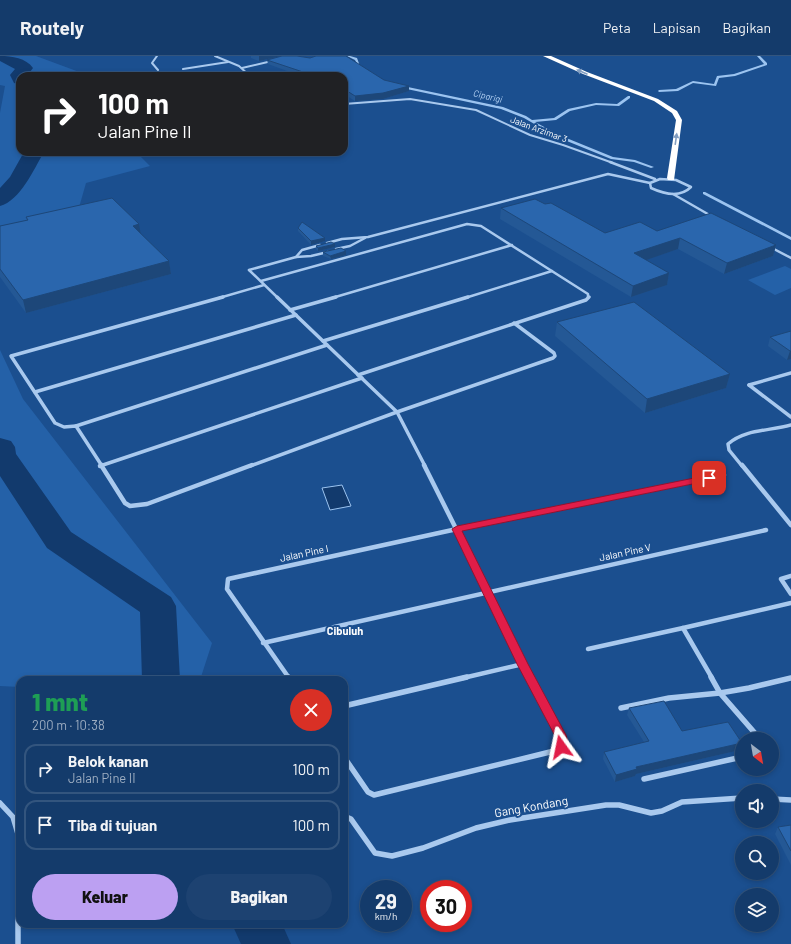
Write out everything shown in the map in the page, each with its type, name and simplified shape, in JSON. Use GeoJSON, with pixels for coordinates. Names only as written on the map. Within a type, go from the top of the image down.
{"type":"FeatureCollection","features":[{"type":"Feature","properties":{"kind":"highway"},"geometry":{"type":"LineString","coordinates":[[546,56],[585,73],[656,100],[675,112],[679,120],[671,178]]}},
{"type":"Feature","properties":{"kind":"street"},"geometry":{"type":"LineString","coordinates":[[157,56],[152,63],[158,70]]}},
{"type":"Feature","properties":{"kind":"street"},"geometry":{"type":"LineString","coordinates":[[215,56],[242,68],[247,72]]}},
{"type":"Feature","properties":{"kind":"street"},"geometry":{"type":"LineString","coordinates":[[242,68],[277,60]]}},
{"type":"Feature","properties":{"kind":"street"},"geometry":{"type":"LineString","coordinates":[[183,69],[228,62]]}},
{"type":"Feature","properties":{"kind":"street","name":"Jalan Arzimar 3"},"geometry":{"type":"LineString","coordinates":[[348,104],[410,98],[476,110],[530,135],[563,145],[656,179]]}},
{"type":"Feature","properties":{"kind":"street"},"geometry":{"type":"LineString","coordinates":[[296,257],[302,250],[342,239],[368,237],[608,174],[650,182],[656,179],[671,178],[684,181],[690,187],[686,192],[673,194]]}},
{"type":"Feature","properties":{"kind":"street"},"geometry":{"type":"LineString","coordinates":[[650,182],[651,188],[673,194],[718,219]]}},
{"type":"Feature","properties":{"kind":"street"},"geometry":{"type":"LineString","coordinates":[[327,345],[76,426],[64,427],[55,423],[11,356],[467,224],[481,226],[588,294],[589,297],[586,300],[358,375]]}},
{"type":"Feature","properties":{"kind":"street"},"geometry":{"type":"LineString","coordinates":[[348,763],[368,792],[374,795],[554,751],[561,747],[562,742],[561,735],[523,664],[398,412],[248,270],[296,257],[312,256],[350,246],[368,237]]}},
{"type":"Feature","properties":{"kind":"street"},"geometry":{"type":"LineString","coordinates":[[290,310],[512,245]]}},
{"type":"Feature","properties":{"kind":"street"},"geometry":{"type":"LineString","coordinates":[[771,248],[791,258]]}},
{"type":"Feature","properties":{"kind":"street"},"geometry":{"type":"LineString","coordinates":[[323,342],[552,271]]}},
{"type":"Feature","properties":{"kind":"street"},"geometry":{"type":"LineString","coordinates":[[35,392],[296,315]]}},
{"type":"Feature","properties":{"kind":"street"},"geometry":{"type":"LineString","coordinates":[[76,426],[100,466],[125,503],[130,506],[147,504],[398,412],[553,358],[554,354],[514,324]]}},
{"type":"Feature","properties":{"kind":"street"},"geometry":{"type":"LineString","coordinates":[[791,373],[749,385],[791,417]]}},
{"type":"Feature","properties":{"kind":"street"},"geometry":{"type":"LineString","coordinates":[[100,466],[362,378]]}},
{"type":"Feature","properties":{"kind":"street"},"geometry":{"type":"LineString","coordinates":[[791,425],[732,439],[728,444],[728,450],[791,525]]}},
{"type":"Feature","properties":{"kind":"street"},"geometry":{"type":"LineString","coordinates":[[457,529],[724,475]]}},
{"type":"Feature","properties":{"kind":"street","name":"Jalan Pine I"},"geometry":{"type":"LineString","coordinates":[[263,643],[227,589],[228,579],[457,529]]}},
{"type":"Feature","properties":{"kind":"street","name":"Jalan Pine V"},"geometry":{"type":"LineString","coordinates":[[263,643],[488,591],[766,530]]}},
{"type":"Feature","properties":{"kind":"street"},"geometry":{"type":"LineString","coordinates":[[791,576],[781,579],[791,594]]}},
{"type":"Feature","properties":{"kind":"street"},"geometry":{"type":"LineString","coordinates":[[588,649],[791,603]]}},
{"type":"Feature","properties":{"kind":"street"},"geometry":{"type":"LineString","coordinates":[[684,628],[720,693],[754,732]]}},
{"type":"Feature","properties":{"kind":"street"},"geometry":{"type":"LineString","coordinates":[[263,643],[287,676]]}},
{"type":"Feature","properties":{"kind":"street"},"geometry":{"type":"LineString","coordinates":[[348,705],[523,664]]}},
{"type":"Feature","properties":{"kind":"street"},"geometry":{"type":"LineString","coordinates":[[621,708],[669,698],[720,693],[791,678]]}},
{"type":"Feature","properties":{"kind":"street"},"geometry":{"type":"LineString","coordinates":[[644,779],[735,759]]}},
{"type":"Feature","properties":{"kind":"street","name":"Gang Kondang"},"geometry":{"type":"LineString","coordinates":[[348,818],[351,819],[375,853],[392,856],[423,848],[476,828],[510,820],[606,805],[619,805],[651,813],[662,811],[682,802],[735,798]]}},
{"type":"Feature","properties":{"kind":"street"},"geometry":{"type":"LineString","coordinates":[[779,799],[791,800]]}},
{"type":"Feature","properties":{"kind":"street"},"geometry":{"type":"LineString","coordinates":[[0,803],[6,807],[16,821]]}},
{"type":"Feature","properties":{"kind":"street"},"geometry":{"type":"LineString","coordinates":[[18,928],[18,944]]}},
{"type":"Feature","properties":{"kind":"shaded area"},"geometry":{"type":"Polygon","coordinates":[[[0,56],[36,56],[79,72],[16,72],[16,156],[140,156],[150,166],[86,183],[78,211],[0,233],[0,113],[5,86],[0,85],[0,56]]]}},
{"type":"Feature","properties":{"kind":"shaded area"},"geometry":{"type":"Polygon","coordinates":[[[785,266],[791,269],[791,288],[775,295],[748,280],[785,266]]]}},
{"type":"Feature","properties":{"kind":"shaded area"},"geometry":{"type":"Polygon","coordinates":[[[0,350],[23,399],[212,643],[201,676],[16,676],[16,687],[0,686],[0,350]]]}},
{"type":"Feature","properties":{"kind":"shaded area"},"geometry":{"type":"Polygon","coordinates":[[[342,485],[351,506],[330,510],[322,488],[342,485]]]}},
{"type":"Feature","properties":{"kind":"building"},"geometry":{"type":"Polygon","coordinates":[[[282,56],[310,58],[316,56],[346,56],[384,80],[409,86],[383,93],[355,96],[348,92],[348,72],[303,72],[267,60],[282,56]]]}},
{"type":"Feature","properties":{"kind":"building"},"geometry":{"type":"Polygon","coordinates":[[[112,198],[139,224],[133,226],[169,261],[23,300],[0,269],[0,226],[28,220],[26,217],[112,198]]]}},
{"type":"Feature","properties":{"kind":"building"},"geometry":{"type":"Polygon","coordinates":[[[535,199],[545,204],[551,203],[605,233],[640,222],[657,231],[711,213],[776,245],[727,263],[680,238],[634,253],[669,273],[633,286],[501,208],[535,199]]]}},
{"type":"Feature","properties":{"kind":"building"},"geometry":{"type":"Polygon","coordinates":[[[302,222],[325,238],[311,241],[298,228],[302,222]]]}},
{"type":"Feature","properties":{"kind":"building"},"geometry":{"type":"Polygon","coordinates":[[[331,242],[335,244],[318,248],[316,246],[331,242]]]}},
{"type":"Feature","properties":{"kind":"building"},"geometry":{"type":"Polygon","coordinates":[[[341,248],[346,251],[330,256],[323,252],[341,248]]]}},
{"type":"Feature","properties":{"kind":"building"},"geometry":{"type":"Polygon","coordinates":[[[634,302],[730,374],[647,399],[557,322],[634,302]]]}},
{"type":"Feature","properties":{"kind":"building"},"geometry":{"type":"Polygon","coordinates":[[[791,331],[791,351],[770,337],[791,331]]]}},
{"type":"Feature","properties":{"kind":"building"},"geometry":{"type":"Polygon","coordinates":[[[664,701],[682,731],[728,722],[735,732],[735,745],[636,767],[637,769],[616,775],[604,752],[649,741],[629,708],[664,701]]]}},
{"type":"Feature","properties":{"kind":"building"},"geometry":{"type":"Polygon","coordinates":[[[791,825],[791,851],[779,828],[791,825]]]}},
{"type":"Feature","properties":{"kind":"waterway","name":"Cibuluh"},"geometry":{"type":"LineString","coordinates":[[2,56],[25,68],[21,72]]}},
{"type":"Feature","properties":{"kind":"waterway","name":"Ciparigi"},"geometry":{"type":"LineString","coordinates":[[348,56],[356,59],[360,68]]}},
{"type":"Feature","properties":{"kind":"waterway"},"geometry":{"type":"LineString","coordinates":[[659,91],[677,90],[693,82],[715,85],[718,77],[734,75],[766,64],[758,56]]}},
{"type":"Feature","properties":{"kind":"waterway","name":"Ciparigi"},"geometry":{"type":"LineString","coordinates":[[403,87],[502,108],[525,117],[558,136],[612,158],[635,161],[652,167]]}},
{"type":"Feature","properties":{"kind":"waterway"},"geometry":{"type":"LineString","coordinates":[[532,121],[555,119],[569,110],[596,104],[618,105],[629,97]]}},
{"type":"Feature","properties":{"kind":"waterway"},"geometry":{"type":"LineString","coordinates":[[0,200],[18,180],[32,156]]}},
{"type":"Feature","properties":{"kind":"waterway","name":"Ciparigi"},"geometry":{"type":"LineString","coordinates":[[704,193],[791,239]]}},
{"type":"Feature","properties":{"kind":"waterway"},"geometry":{"type":"LineString","coordinates":[[0,447],[1,454],[59,540],[158,606],[161,676]]}},
{"type":"Feature","properties":{"kind":"waterway"},"geometry":{"type":"LineString","coordinates":[[258,928],[267,944]]}},
{"type":"Feature","properties":{"kind":"district","name":"Cibuluh"},"geometry":{"type":"Point","coordinates":[345,630]}},
{"type":"Feature","properties":{"kind":"route"},"geometry":{"type":"LineString","coordinates":[[561,747],[561,735],[523,664],[457,529],[709,478]]}}]}
